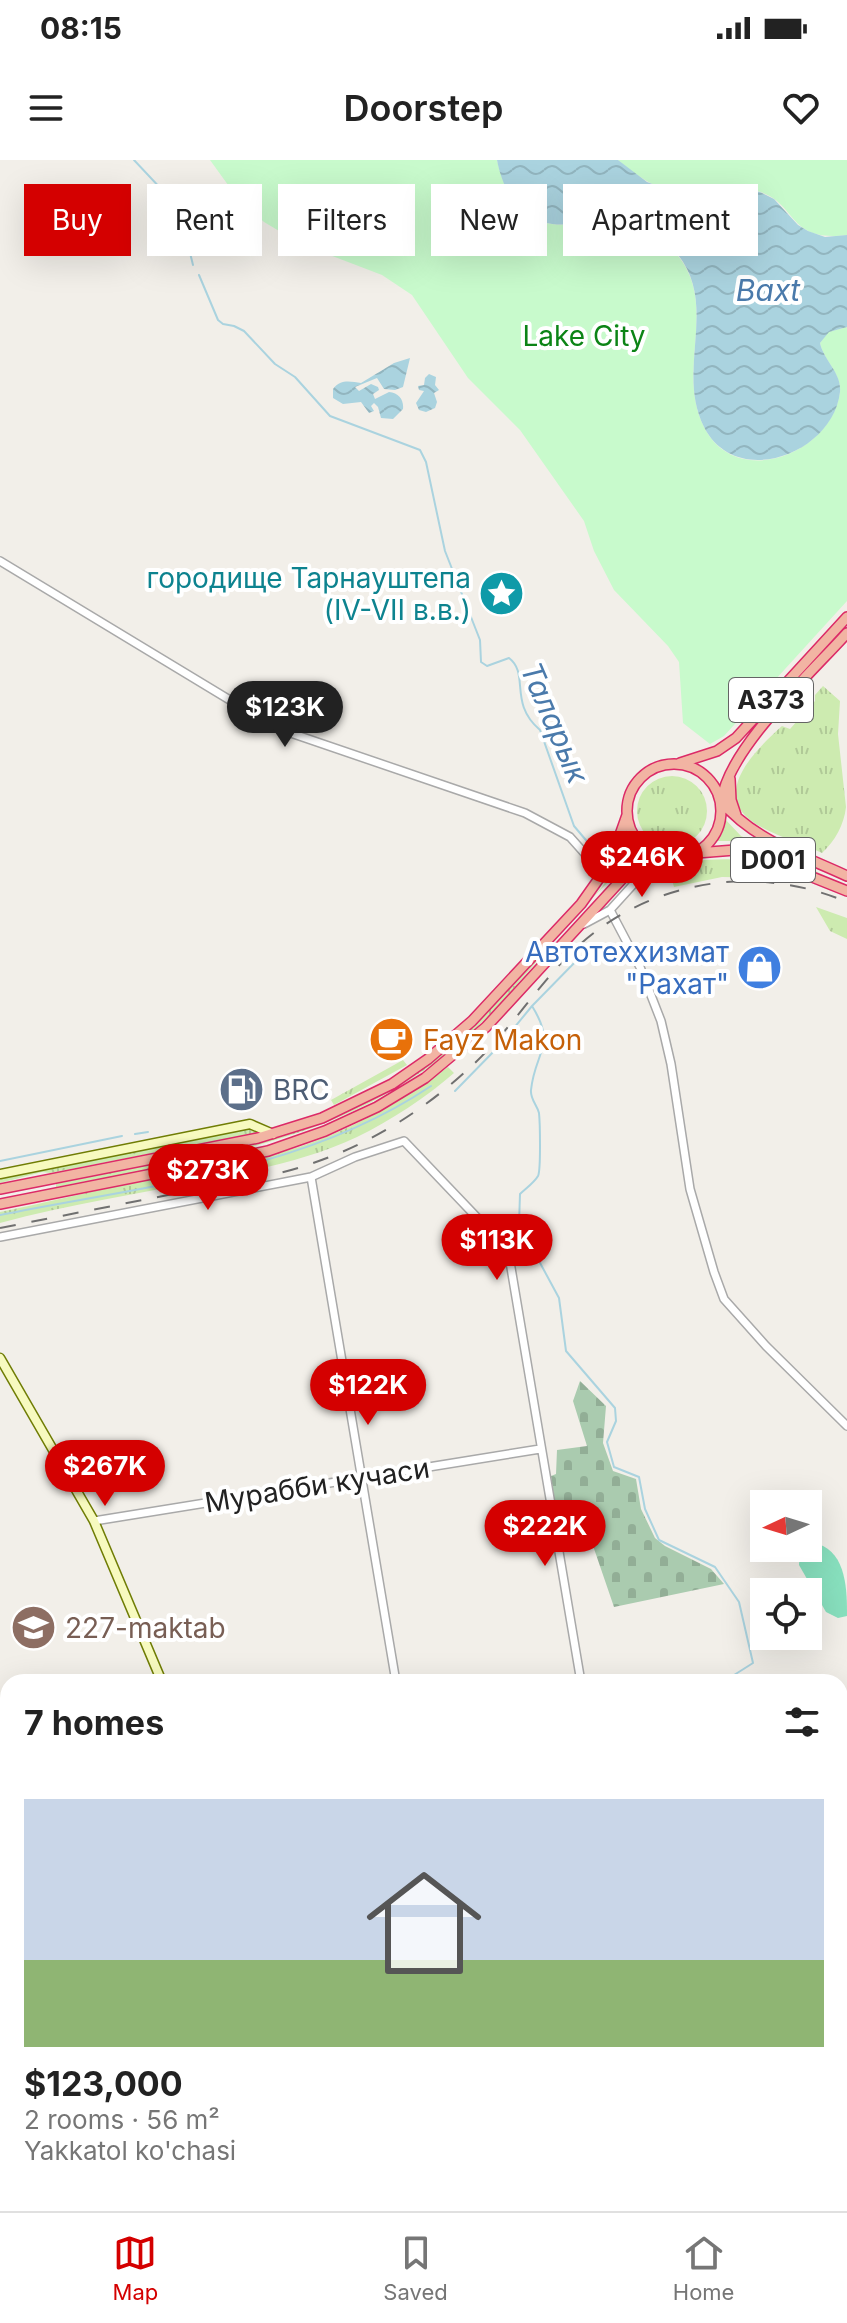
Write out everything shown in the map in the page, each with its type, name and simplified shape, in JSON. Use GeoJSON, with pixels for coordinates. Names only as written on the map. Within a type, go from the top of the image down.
{"type":"FeatureCollection","features":[{"type":"Feature","properties":{"kind":"highway","name":"A373"},"geometry":{"type":"LineString","coordinates":[[680,763],[711,753],[732,741],[847,617]]}},
{"type":"Feature","properties":{"kind":"highway","name":"A373"},"geometry":{"type":"LineString","coordinates":[[721,803],[725,782],[758,731],[847,633]]}},
{"type":"Feature","properties":{"kind":"highway"},"geometry":{"type":"LineString","coordinates":[[0,1189],[274,1134],[322,1118],[377,1092],[440,1049],[492,1001],[581,904],[603,874],[614,856],[630,794],[642,775],[657,766],[680,763]]}},
{"type":"Feature","properties":{"kind":"highway","name":"D001"},"geometry":{"type":"LineString","coordinates":[[680,763],[706,775],[721,803],[756,834],[847,876]]}},
{"type":"Feature","properties":{"kind":"highway"},"geometry":{"type":"LineString","coordinates":[[734,766],[730,792],[732,807],[740,821]]}},
{"type":"Feature","properties":{"kind":"highway","name":"D001"},"geometry":{"type":"LineString","coordinates":[[694,854],[715,835],[720,822],[721,803]]}},
{"type":"Feature","properties":{"kind":"highway"},"geometry":{"type":"LineString","coordinates":[[627,815],[630,829],[641,845],[659,856],[679,858]]}},
{"type":"Feature","properties":{"kind":"highway","name":"D001"},"geometry":{"type":"LineString","coordinates":[[0,1204],[268,1151],[310,1137],[368,1111],[418,1083],[458,1052],[495,1018],[623,878],[650,866],[694,854],[735,850],[750,852],[847,891]]}},
{"type":"Feature","properties":{"kind":"highway"},"geometry":{"type":"LineString","coordinates":[[44,1181],[47,1195]]}},
{"type":"Feature","properties":{"kind":"main road"},"geometry":{"type":"LineString","coordinates":[[0,1174],[250,1124],[274,1134]]}},
{"type":"Feature","properties":{"kind":"main road"},"geometry":{"type":"LineString","coordinates":[[0,1358],[94,1521],[159,1674]]}},
{"type":"Feature","properties":{"kind":"street"},"geometry":{"type":"LineString","coordinates":[[0,561],[276,728],[525,813],[573,840],[603,874]]}},
{"type":"Feature","properties":{"kind":"street"},"geometry":{"type":"LineString","coordinates":[[580,926],[610,910],[650,866]]}},
{"type":"Feature","properties":{"kind":"street"},"geometry":{"type":"LineString","coordinates":[[610,910],[640,967],[661,1021],[690,1189],[724,1299],[766,1346],[847,1426]]}},
{"type":"Feature","properties":{"kind":"street"},"geometry":{"type":"LineString","coordinates":[[0,1237],[311,1177],[355,1157],[404,1141],[508,1250],[580,1674]]}},
{"type":"Feature","properties":{"kind":"street"},"geometry":{"type":"LineString","coordinates":[[311,1177],[395,1674]]}},
{"type":"Feature","properties":{"kind":"street","name":"Мурабби кучаси"},"geometry":{"type":"LineString","coordinates":[[94,1521],[540,1449]]}},
{"type":"Feature","properties":{"kind":"green space","name":"Lake City"},"geometry":{"type":"Polygon","coordinates":[[[210,160],[497,160],[505,184],[431,184],[431,256],[547,256],[547,222],[563,224],[563,256],[677,256],[693,287],[696,309],[693,380],[696,404],[704,427],[719,446],[738,457],[759,460],[781,457],[802,447],[820,433],[833,414],[840,385],[820,343],[828,332],[847,327],[847,601],[724,736],[710,744],[683,723],[679,662],[668,646],[614,590],[594,551],[584,521],[520,430],[468,378],[412,295],[382,275],[332,256],[415,256],[415,184],[278,184],[278,230],[262,220],[262,184],[227,184],[210,160]]]}},
{"type":"Feature","properties":{"kind":"green space"},"geometry":{"type":"Polygon","coordinates":[[[618,160],[847,160],[847,235],[813,233],[794,220],[770,196],[758,191],[758,184],[652,184],[618,160]]]}},
{"type":"Feature","properties":{"kind":"green space"},"geometry":{"type":"Polygon","coordinates":[[[823,686],[840,701],[838,734],[846,807],[838,832],[822,853],[756,824],[739,807],[736,795],[738,782],[752,756],[782,726],[790,729],[815,701],[815,695],[823,686]]]}},
{"type":"Feature","properties":{"kind":"green space"},"geometry":{"type":"Polygon","coordinates":[[[672,776],[697,786],[707,811],[697,836],[672,846],[647,836],[637,811],[647,786],[672,776]]]}},
{"type":"Feature","properties":{"kind":"green space"},"geometry":{"type":"Polygon","coordinates":[[[725,819],[741,836],[828,877],[743,841],[715,841],[725,819]]]}},
{"type":"Feature","properties":{"kind":"green space"},"geometry":{"type":"Polygon","coordinates":[[[622,857],[629,863],[589,902],[476,1028],[429,1067],[381,1097],[331,1121],[279,1139],[171,1165],[56,1187],[56,1184],[275,1139],[321,1122],[385,1091],[473,1026],[602,887],[622,857]]]}},
{"type":"Feature","properties":{"kind":"green space"},"geometry":{"type":"Polygon","coordinates":[[[704,860],[764,863],[772,866],[773,878],[722,877],[674,887],[669,869],[704,860]]]}},
{"type":"Feature","properties":{"kind":"green space"},"geometry":{"type":"Polygon","coordinates":[[[816,907],[847,918],[847,939],[830,931],[816,907]]]}},
{"type":"Feature","properties":{"kind":"green space"},"geometry":{"type":"Polygon","coordinates":[[[403,1060],[407,1065],[334,1105],[331,1100],[403,1060]]]}},
{"type":"Feature","properties":{"kind":"green space"},"geometry":{"type":"Polygon","coordinates":[[[448,1067],[454,1073],[408,1108],[357,1137],[322,1151],[248,1171],[0,1223],[0,1212],[258,1158],[321,1139],[366,1119],[448,1067]]]}},
{"type":"Feature","properties":{"kind":"green space"},"geometry":{"type":"Polygon","coordinates":[[[250,1128],[256,1133],[50,1173],[42,1172],[0,1183],[0,1177],[250,1128]]]}},
{"type":"Feature","properties":{"kind":"green space"},"geometry":{"type":"Polygon","coordinates":[[[580,1381],[606,1406],[603,1443],[613,1471],[636,1479],[641,1509],[655,1538],[711,1569],[724,1584],[614,1607],[590,1537],[572,1540],[565,1520],[557,1521],[551,1476],[556,1474],[557,1450],[587,1446],[573,1401],[580,1381]]]}},
{"type":"Feature","properties":{"kind":"green space"},"geometry":{"type":"Polygon","coordinates":[[[822,1546],[835,1556],[843,1574],[847,1616],[838,1618],[826,1612],[822,1605],[822,1578],[806,1578],[799,1562],[822,1562],[822,1546]]]}},
{"type":"Feature","properties":{"kind":"water","name":"Baхt"},"geometry":{"type":"Polygon","coordinates":[[[497,160],[618,160],[652,184],[563,184],[563,224],[555,224],[547,222],[547,184],[504,184],[497,160]]]}},
{"type":"Feature","properties":{"kind":"water","name":"Baхt"},"geometry":{"type":"Polygon","coordinates":[[[758,192],[774,199],[798,225],[808,231],[825,237],[847,235],[847,327],[829,332],[820,343],[836,373],[840,392],[833,414],[820,432],[802,447],[781,456],[759,460],[738,457],[719,446],[704,427],[696,404],[693,380],[696,309],[693,286],[678,256],[758,256],[758,192]]]}},
{"type":"Feature","properties":{"kind":"water"},"geometry":{"type":"Polygon","coordinates":[[[410,358],[403,387],[384,389],[377,378],[355,387],[359,391],[371,384],[378,387],[379,390],[373,394],[375,399],[389,392],[398,395],[403,409],[393,419],[381,418],[374,403],[371,406],[374,411],[369,413],[361,402],[343,404],[333,398],[333,389],[339,383],[361,383],[394,363],[410,358]]]}},
{"type":"Feature","properties":{"kind":"water"},"geometry":{"type":"Polygon","coordinates":[[[429,374],[436,377],[435,385],[439,390],[434,393],[435,408],[426,412],[419,410],[416,403],[424,391],[419,390],[418,386],[424,385],[429,374]]]}},
{"type":"Feature","properties":{"kind":"waterway","name":"Таларык"},"geometry":{"type":"LineString","coordinates":[[134,160],[179,208],[193,265]]}},
{"type":"Feature","properties":{"kind":"waterway","name":"Таларык"},"geometry":{"type":"LineString","coordinates":[[199,275],[218,320],[244,331],[275,364],[295,377],[330,416],[420,450],[426,462],[445,551],[480,640],[481,662],[487,666],[509,658],[515,665],[525,710],[540,730],[574,826],[596,852]]}},
{"type":"Feature","properties":{"kind":"waterway","name":"Таларык"},"geometry":{"type":"LineString","coordinates":[[581,956],[532,1006],[544,1040],[531,1090],[539,1113],[540,1165],[536,1179],[520,1194],[519,1224],[559,1298],[566,1351],[615,1408],[616,1421],[607,1442],[614,1467],[639,1477],[645,1509],[659,1540],[715,1567],[739,1602],[753,1663],[736,1674]]}},
{"type":"Feature","properties":{"kind":"waterway"},"geometry":{"type":"LineString","coordinates":[[455,1091],[500,1045],[532,1006]]}},
{"type":"Feature","properties":{"kind":"waterway"},"geometry":{"type":"LineString","coordinates":[[0,1215],[167,1184],[277,1157],[382,1115],[431,1086]]}},
{"type":"Feature","properties":{"kind":"waterway"},"geometry":{"type":"LineString","coordinates":[[135,1134],[148,1132]]}},
{"type":"Feature","properties":{"kind":"waterway"},"geometry":{"type":"LineString","coordinates":[[0,1161],[122,1136]]}},
{"type":"Feature","properties":{"kind":"railway"},"geometry":{"type":"LineString","coordinates":[[0,1228],[280,1173],[355,1146],[401,1121],[444,1090],[491,1046],[562,962],[591,935],[623,913],[658,897],[695,887],[733,882],[771,883],[809,889],[847,902]]}},
{"type":"Feature","properties":{"kind":"place","name":"городище Тарнауштепа (IV-VII в.в.)"},"geometry":{"type":"Point","coordinates":[502,594]}},
{"type":"Feature","properties":{"kind":"place","name":"Автотеххизмат \"Рахат\""},"geometry":{"type":"Point","coordinates":[760,968]}},
{"type":"Feature","properties":{"kind":"place","name":"Fayz Makon"},"geometry":{"type":"Point","coordinates":[392,1040]}},
{"type":"Feature","properties":{"kind":"place","name":"BRC"},"geometry":{"type":"Point","coordinates":[242,1090]}},
{"type":"Feature","properties":{"kind":"place","name":"227-maktab"},"geometry":{"type":"Point","coordinates":[34,1628]}}]}
